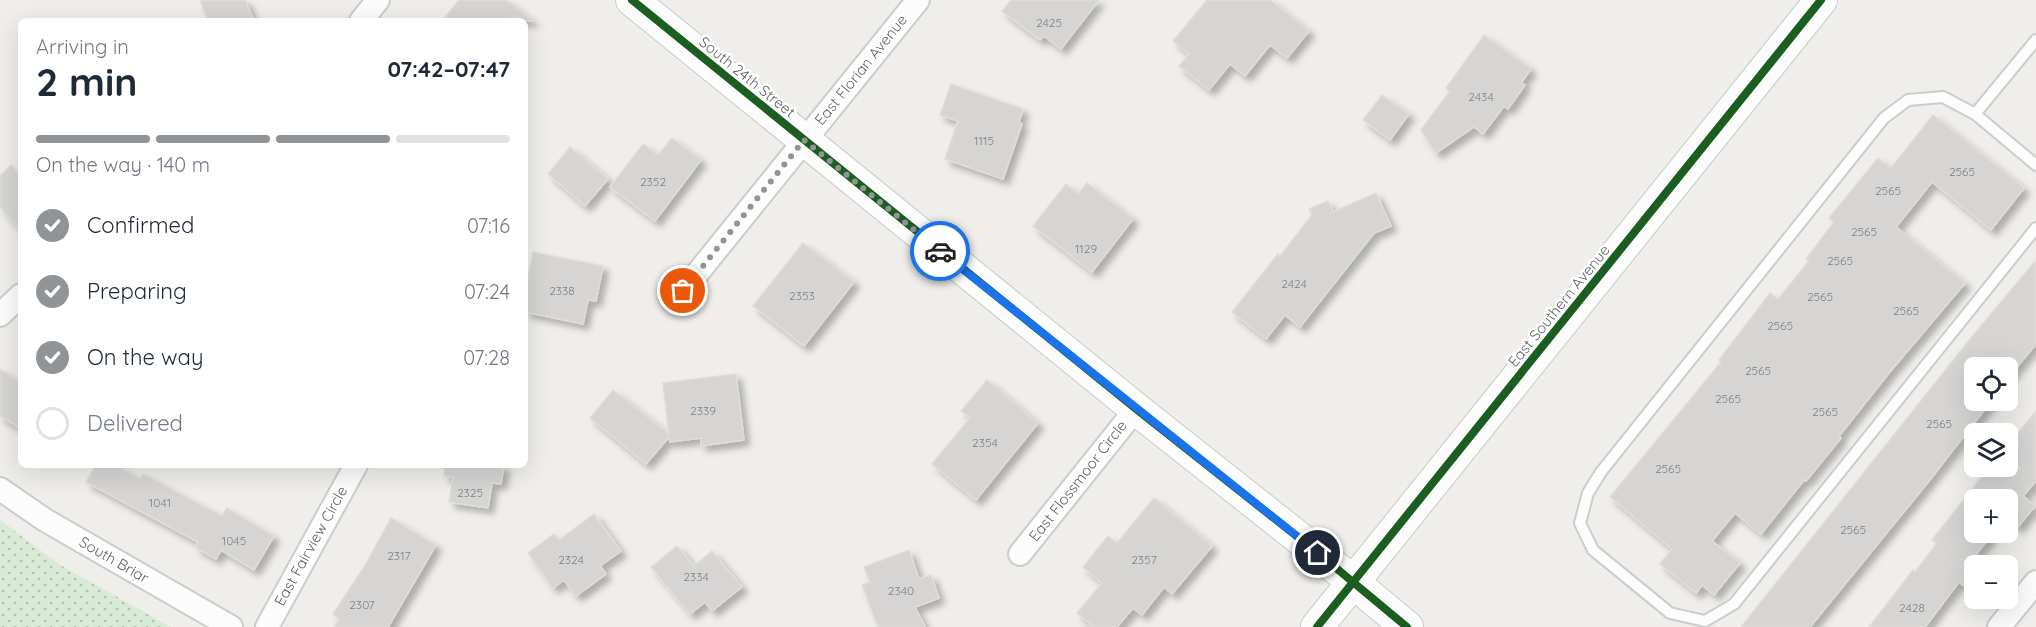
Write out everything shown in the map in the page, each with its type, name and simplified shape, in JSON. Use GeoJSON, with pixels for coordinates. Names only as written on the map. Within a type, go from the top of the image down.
{"type":"FeatureCollection","features":[{"type":"Feature","properties":{"kind":"street"},"geometry":{"type":"LineString","coordinates":[[363,18],[378,0]]}},
{"type":"Feature","properties":{"kind":"street","name":"South 24th Street"},"geometry":{"type":"LineString","coordinates":[[632,0],[1407,627]]}},
{"type":"Feature","properties":{"kind":"street","name":"East Florian Avenue"},"geometry":{"type":"LineString","coordinates":[[683,291],[918,0]]}},
{"type":"Feature","properties":{"kind":"street","name":"East Southern Avenue"},"geometry":{"type":"LineString","coordinates":[[1317,627],[1821,0]]}},
{"type":"Feature","properties":{"kind":"street"},"geometry":{"type":"LineString","coordinates":[[0,315],[18,298]]}},
{"type":"Feature","properties":{"kind":"street","name":"East Flossmoor Circle"},"geometry":{"type":"LineString","coordinates":[[1020,554],[1136,409]]}},
{"type":"Feature","properties":{"kind":"street","name":"East Fairview Circle"},"geometry":{"type":"LineString","coordinates":[[267,627],[354,468]]}},
{"type":"Feature","properties":{"kind":"street","name":"South Briar"},"geometry":{"type":"LineString","coordinates":[[0,489],[45,520],[231,627]]}},
{"type":"Feature","properties":{"kind":"street"},"geometry":{"type":"LineString","coordinates":[[1999,627],[2036,582]]}},
{"type":"Feature","properties":{"kind":"lane"},"geometry":{"type":"LineString","coordinates":[[1975,114],[2036,40]]}},
{"type":"Feature","properties":{"kind":"lane"},"geometry":{"type":"LineString","coordinates":[[2036,165],[1975,114],[1943,97],[1908,100],[1884,118],[1601,472],[1588,493],[1580,523],[1593,550],[1670,614],[1705,621],[1734,604],[2036,228]]}},
{"type":"Feature","properties":{"kind":"green space"},"geometry":{"type":"Polygon","coordinates":[[[0,520],[60,565],[171,627],[0,627],[0,520]]]}},
{"type":"Feature","properties":{"kind":"building"},"geometry":{"type":"Polygon","coordinates":[[[200,0],[245,0],[253,18],[207,18],[200,0]]]}},
{"type":"Feature","properties":{"kind":"building"},"geometry":{"type":"Polygon","coordinates":[[[459,0],[506,0],[533,21],[528,21],[528,18],[444,18],[459,0]]]}},
{"type":"Feature","properties":{"kind":"building"},"geometry":{"type":"Polygon","coordinates":[[[1011,0],[1099,0],[1061,49],[1044,36],[1040,40],[1002,11],[1011,0]]]}},
{"type":"Feature","properties":{"kind":"building"},"geometry":{"type":"Polygon","coordinates":[[[1207,0],[1270,0],[1309,31],[1287,58],[1270,45],[1245,76],[1230,64],[1209,90],[1179,66],[1189,54],[1173,41],[1207,0]]]}},
{"type":"Feature","properties":{"kind":"building"},"geometry":{"type":"Polygon","coordinates":[[[1484,35],[1531,69],[1521,83],[1525,85],[1508,109],[1504,106],[1483,134],[1474,127],[1436,153],[1421,130],[1450,91],[1446,88],[1484,35]]]}},
{"type":"Feature","properties":{"kind":"building"},"geometry":{"type":"Polygon","coordinates":[[[951,84],[1023,109],[1019,122],[1022,124],[1003,179],[945,159],[958,121],[940,115],[951,84]]]}},
{"type":"Feature","properties":{"kind":"building"},"geometry":{"type":"Polygon","coordinates":[[[1382,95],[1409,114],[1390,140],[1363,120],[1382,95]]]}},
{"type":"Feature","properties":{"kind":"building"},"geometry":{"type":"Polygon","coordinates":[[[1933,115],[2024,188],[1991,230],[1932,182],[1896,227],[1965,283],[1889,373],[1839,436],[1841,438],[1761,534],[1735,513],[1712,541],[1740,563],[1714,595],[1702,585],[1696,593],[1660,564],[1672,549],[1610,497],[1721,362],[1719,360],[1770,293],[1778,299],[1809,261],[1806,259],[1834,222],[1829,218],[1878,158],[1891,168],[1933,115]]]}},
{"type":"Feature","properties":{"kind":"building"},"geometry":{"type":"Polygon","coordinates":[[[672,138],[701,160],[655,221],[610,187],[643,144],[658,155],[672,138]]]}},
{"type":"Feature","properties":{"kind":"building"},"geometry":{"type":"Polygon","coordinates":[[[570,147],[608,179],[585,206],[548,174],[570,147]]]}},
{"type":"Feature","properties":{"kind":"building"},"geometry":{"type":"Polygon","coordinates":[[[11,165],[18,173],[18,228],[0,207],[0,176],[11,165]]]}},
{"type":"Feature","properties":{"kind":"building"},"geometry":{"type":"Polygon","coordinates":[[[1087,183],[1133,219],[1092,272],[1033,226],[1066,184],[1078,194],[1087,183]]]}},
{"type":"Feature","properties":{"kind":"building"},"geometry":{"type":"Polygon","coordinates":[[[1376,193],[1391,226],[1374,233],[1300,327],[1285,315],[1266,339],[1232,312],[1312,215],[1309,209],[1328,201],[1333,212],[1376,193]]]}},
{"type":"Feature","properties":{"kind":"building"},"geometry":{"type":"Polygon","coordinates":[[[803,243],[854,282],[804,346],[753,306],[803,243]]]}},
{"type":"Feature","properties":{"kind":"building"},"geometry":{"type":"Polygon","coordinates":[[[533,252],[603,266],[596,301],[588,300],[583,324],[528,313],[528,278],[533,252]]]}},
{"type":"Feature","properties":{"kind":"building"},"geometry":{"type":"Polygon","coordinates":[[[2036,260],[2036,344],[2018,366],[2018,357],[1964,357],[1964,411],[1983,411],[1974,423],[1964,423],[1964,436],[1929,481],[1810,627],[1741,627],[1970,339],[2036,260]]]}},
{"type":"Feature","properties":{"kind":"building"},"geometry":{"type":"Polygon","coordinates":[[[0,369],[18,381],[18,427],[0,416],[0,369]]]}},
{"type":"Feature","properties":{"kind":"building"},"geometry":{"type":"Polygon","coordinates":[[[736,374],[744,440],[701,446],[701,438],[670,442],[669,437],[646,464],[590,418],[613,390],[669,434],[663,383],[736,374]]]}},
{"type":"Feature","properties":{"kind":"building"},"geometry":{"type":"Polygon","coordinates":[[[987,380],[1038,423],[976,500],[932,464],[970,418],[961,411],[987,380]]]}},
{"type":"Feature","properties":{"kind":"building"},"geometry":{"type":"Polygon","coordinates":[[[2036,411],[2036,481],[2023,496],[2035,506],[2018,527],[2018,489],[1972,489],[1981,477],[2018,477],[2018,433],[2036,411]]]}},
{"type":"Feature","properties":{"kind":"building"},"geometry":{"type":"Polygon","coordinates":[[[94,468],[120,468],[140,479],[143,474],[222,516],[227,508],[274,536],[254,570],[221,550],[216,559],[195,547],[198,542],[86,482],[94,468]]]}},
{"type":"Feature","properties":{"kind":"building"},"geometry":{"type":"Polygon","coordinates":[[[445,468],[504,468],[501,484],[492,483],[488,508],[449,502],[453,477],[444,476],[445,468]]]}},
{"type":"Feature","properties":{"kind":"building"},"geometry":{"type":"Polygon","coordinates":[[[1154,498],[1212,546],[1172,594],[1164,587],[1142,615],[1133,608],[1117,627],[1094,627],[1077,613],[1102,583],[1083,567],[1108,536],[1117,543],[1154,498]]]}},
{"type":"Feature","properties":{"kind":"building"},"geometry":{"type":"Polygon","coordinates":[[[1964,499],[1964,543],[1985,543],[1976,555],[1964,555],[1964,586],[1959,582],[1925,627],[1869,627],[1937,543],[1932,540],[1964,499]]]}},
{"type":"Feature","properties":{"kind":"building"},"geometry":{"type":"Polygon","coordinates":[[[594,514],[621,551],[600,566],[606,574],[576,596],[564,580],[553,588],[528,553],[554,534],[559,540],[594,514]]]}},
{"type":"Feature","properties":{"kind":"building"},"geometry":{"type":"Polygon","coordinates":[[[391,518],[436,545],[388,627],[334,627],[340,619],[333,614],[364,567],[391,518]]]}},
{"type":"Feature","properties":{"kind":"building"},"geometry":{"type":"Polygon","coordinates":[[[677,546],[694,566],[712,551],[742,587],[712,611],[705,602],[690,614],[651,567],[677,546]]]}},
{"type":"Feature","properties":{"kind":"building"},"geometry":{"type":"Polygon","coordinates":[[[909,550],[919,579],[931,575],[939,598],[915,607],[925,627],[878,627],[862,585],[870,582],[864,567],[909,550]]]}},
{"type":"Feature","properties":{"kind":"cycle path"},"geometry":{"type":"LineString","coordinates":[[632,0],[1407,627]]}},
{"type":"Feature","properties":{"kind":"cycle path"},"geometry":{"type":"LineString","coordinates":[[1317,627],[1821,0]]}},
{"type":"Feature","properties":{"kind":"way so far"},"geometry":{"type":"LineString","coordinates":[[683,291],[804,140],[940,251]]}},
{"type":"Feature","properties":{"kind":"route"},"geometry":{"type":"LineString","coordinates":[[940,251],[1318,553]]}}]}
